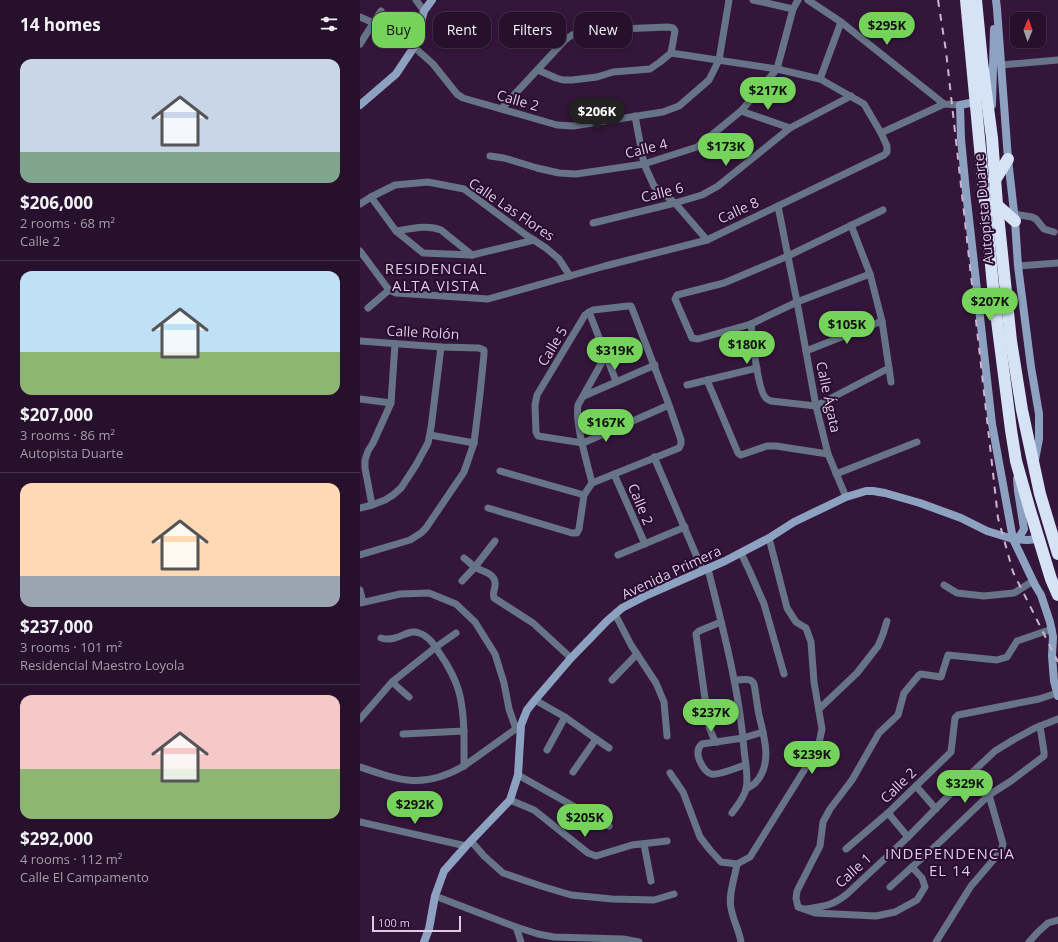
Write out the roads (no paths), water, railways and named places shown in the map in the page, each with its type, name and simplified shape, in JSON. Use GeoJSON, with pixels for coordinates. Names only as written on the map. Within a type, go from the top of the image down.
{"type":"FeatureCollection","features":[{"type":"Feature","properties":{"kind":"highway","name":"Autopista Duarte"},"geometry":{"type":"LineString","coordinates":[[966,0],[996,312],[1011,430],[1016,461],[1038,539],[1051,579],[1058,595]]}},
{"type":"Feature","properties":{"kind":"highway","name":"Autopista Duarte"},"geometry":{"type":"LineString","coordinates":[[976,0],[992,138],[997,205],[1011,341],[1022,410],[1040,494],[1053,525],[1058,554]]}},
{"type":"Feature","properties":{"kind":"highway"},"geometry":{"type":"LineString","coordinates":[[995,180],[1008,159]]}},
{"type":"Feature","properties":{"kind":"highway"},"geometry":{"type":"LineString","coordinates":[[997,205],[1014,217]]}},
{"type":"Feature","properties":{"kind":"street"},"geometry":{"type":"LineString","coordinates":[[416,0],[424,11],[432,0]]}},
{"type":"Feature","properties":{"kind":"street","name":"Calle 2"},"geometry":{"type":"LineString","coordinates":[[415,48],[433,64],[457,94],[463,98],[557,125],[573,126],[663,112],[679,106],[709,80],[719,60],[729,0]]}},
{"type":"Feature","properties":{"kind":"street"},"geometry":{"type":"LineString","coordinates":[[753,0],[793,9]]}},
{"type":"Feature","properties":{"kind":"street","name":"Calle 4"},"geometry":{"type":"LineString","coordinates":[[490,156],[504,158],[559,173],[576,174],[644,164],[697,147],[740,112],[777,68],[793,9],[798,0]]}},
{"type":"Feature","properties":{"kind":"street"},"geometry":{"type":"LineString","coordinates":[[808,0],[841,22],[944,104]]}},
{"type":"Feature","properties":{"kind":"street"},"geometry":{"type":"LineString","coordinates":[[992,138],[993,51],[996,0]]}},
{"type":"Feature","properties":{"kind":"street"},"geometry":{"type":"LineString","coordinates":[[996,0],[998,9],[1008,159],[1018,266],[1031,367],[1039,414],[1039,439],[1034,464]]}},
{"type":"Feature","properties":{"kind":"street"},"geometry":{"type":"LineString","coordinates":[[360,17],[372,21]]}},
{"type":"Feature","properties":{"kind":"street"},"geometry":{"type":"LineString","coordinates":[[820,79],[841,22]]}},
{"type":"Feature","properties":{"kind":"street"},"geometry":{"type":"LineString","coordinates":[[360,44],[372,25]]}},
{"type":"Feature","properties":{"kind":"street"},"geometry":{"type":"LineString","coordinates":[[502,108],[565,40],[572,35],[580,32],[668,27],[673,28],[675,31],[671,53],[650,69],[613,72],[597,77],[572,80],[556,78],[538,70]]}},
{"type":"Feature","properties":{"kind":"street"},"geometry":{"type":"LineString","coordinates":[[360,105],[396,74],[413,48]]}},
{"type":"Feature","properties":{"kind":"street","name":"Calle 8"},"geometry":{"type":"LineString","coordinates":[[389,290],[396,293],[488,299],[707,240],[884,155],[887,152],[887,146],[881,133],[864,104],[820,79],[777,68],[671,53]]}},
{"type":"Feature","properties":{"kind":"street"},"geometry":{"type":"LineString","coordinates":[[1001,64],[1058,60]]}},
{"type":"Feature","properties":{"kind":"street","name":"Calle 6"},"geometry":{"type":"LineString","coordinates":[[593,222],[676,203],[702,195],[718,186],[790,128],[851,96]]}},
{"type":"Feature","properties":{"kind":"street"},"geometry":{"type":"LineString","coordinates":[[881,133],[944,104],[960,105],[976,102]]}},
{"type":"Feature","properties":{"kind":"street"},"geometry":{"type":"LineString","coordinates":[[960,105],[965,185],[992,424],[1013,539],[1041,595],[1052,629],[1054,681],[1058,694]]}},
{"type":"Feature","properties":{"kind":"street"},"geometry":{"type":"LineString","coordinates":[[740,112],[790,128]]}},
{"type":"Feature","properties":{"kind":"street"},"geometry":{"type":"LineString","coordinates":[[635,116],[644,164],[654,186],[676,203],[707,240]]}},
{"type":"Feature","properties":{"kind":"street","name":"Calle Las Flores"},"geometry":{"type":"LineString","coordinates":[[360,204],[394,185],[428,182],[464,189],[546,248],[559,259],[570,276]]}},
{"type":"Feature","properties":{"kind":"street"},"geometry":{"type":"LineString","coordinates":[[371,197],[396,231],[423,253],[472,255],[534,240]]}},
{"type":"Feature","properties":{"kind":"street","name":"Calle Ágata"},"geometry":{"type":"LineString","coordinates":[[778,206],[816,406],[828,454],[846,497]]}},
{"type":"Feature","properties":{"kind":"street"},"geometry":{"type":"LineString","coordinates":[[870,274],[797,302],[750,324],[698,339],[692,338],[675,299],[677,295],[724,283],[788,256],[883,210]]}},
{"type":"Feature","properties":{"kind":"street"},"geometry":{"type":"LineString","coordinates":[[1014,217],[1032,217],[1036,219],[1044,228],[1054,232]]}},
{"type":"Feature","properties":{"kind":"street"},"geometry":{"type":"LineString","coordinates":[[851,225],[870,274],[882,321],[891,382]]}},
{"type":"Feature","properties":{"kind":"street"},"geometry":{"type":"LineString","coordinates":[[396,231],[429,227],[436,228],[441,230],[472,255]]}},
{"type":"Feature","properties":{"kind":"street"},"geometry":{"type":"LineString","coordinates":[[360,252],[389,290],[368,308]]}},
{"type":"Feature","properties":{"kind":"street"},"geometry":{"type":"LineString","coordinates":[[1018,266],[1058,264]]}},
{"type":"Feature","properties":{"kind":"street"},"geometry":{"type":"LineString","coordinates":[[488,508],[576,533],[580,529],[584,495],[592,483],[678,448],[681,444],[681,440],[670,405],[631,306],[593,310],[589,312],[616,381]]}},
{"type":"Feature","properties":{"kind":"street","name":"Calle 5"},"geometry":{"type":"LineString","coordinates":[[582,443],[538,436],[536,432],[535,405],[537,395],[585,315],[589,312]]}},
{"type":"Feature","properties":{"kind":"street"},"geometry":{"type":"LineString","coordinates":[[806,351],[882,321]]}},
{"type":"Feature","properties":{"kind":"street"},"geometry":{"type":"LineString","coordinates":[[750,324],[762,393],[766,399],[771,401],[816,406],[889,368]]}},
{"type":"Feature","properties":{"kind":"street","name":"Calle Rolón"},"geometry":{"type":"LineString","coordinates":[[360,341],[441,347],[479,348],[484,350],[474,443]]}},
{"type":"Feature","properties":{"kind":"street"},"geometry":{"type":"LineString","coordinates":[[372,505],[365,468],[365,460],[391,403],[395,344]]}},
{"type":"Feature","properties":{"kind":"street"},"geometry":{"type":"LineString","coordinates":[[360,508],[385,500],[401,488],[428,443],[441,347]]}},
{"type":"Feature","properties":{"kind":"street"},"geometry":{"type":"LineString","coordinates":[[592,483],[582,443],[577,412],[578,405],[606,355]]}},
{"type":"Feature","properties":{"kind":"street"},"geometry":{"type":"LineString","coordinates":[[584,396],[654,365]]}},
{"type":"Feature","properties":{"kind":"street"},"geometry":{"type":"LineString","coordinates":[[686,385],[757,368]]}},
{"type":"Feature","properties":{"kind":"street"},"geometry":{"type":"LineString","coordinates":[[707,380],[738,453],[741,455],[767,446],[828,454]]}},
{"type":"Feature","properties":{"kind":"street"},"geometry":{"type":"LineString","coordinates":[[360,399],[391,403]]}},
{"type":"Feature","properties":{"kind":"street"},"geometry":{"type":"LineString","coordinates":[[582,443],[670,405]]}},
{"type":"Feature","properties":{"kind":"street"},"geometry":{"type":"LineString","coordinates":[[360,555],[410,540],[421,533],[426,528],[464,472],[474,443],[430,435]]}},
{"type":"Feature","properties":{"kind":"street"},"geometry":{"type":"LineString","coordinates":[[836,474],[917,442]]}},
{"type":"Feature","properties":{"kind":"street"},"geometry":{"type":"LineString","coordinates":[[654,457],[706,570],[721,622],[735,680],[743,738],[746,789],[743,797],[732,813]]}},
{"type":"Feature","properties":{"kind":"street"},"geometry":{"type":"LineString","coordinates":[[1013,539],[1020,536],[1024,529],[1018,491],[1016,461]]}},
{"type":"Feature","properties":{"kind":"street"},"geometry":{"type":"LineString","coordinates":[[500,471],[584,495]]}},
{"type":"Feature","properties":{"kind":"street","name":"Calle 2"},"geometry":{"type":"LineString","coordinates":[[614,474],[645,544]]}},
{"type":"Feature","properties":{"kind":"street","name":"Avenida Primera"},"geometry":{"type":"LineString","coordinates":[[424,942],[429,929],[435,896],[444,871],[510,800],[518,775],[519,727],[527,710],[571,658],[607,621],[630,604],[741,553],[794,522],[846,497],[866,491],[896,496],[920,503],[961,518],[987,531],[1013,539],[1038,539]]}},
{"type":"Feature","properties":{"kind":"street"},"geometry":{"type":"LineString","coordinates":[[618,555],[685,527]]}},
{"type":"Feature","properties":{"kind":"street"},"geometry":{"type":"LineString","coordinates":[[670,773],[683,792],[700,837],[722,862],[737,864],[750,857],[808,764],[819,743],[822,729],[814,682],[811,642],[806,628],[796,622],[787,608],[769,538]]}},
{"type":"Feature","properties":{"kind":"street"},"geometry":{"type":"LineString","coordinates":[[462,581],[495,541]]}},
{"type":"Feature","properties":{"kind":"street"},"geometry":{"type":"LineString","coordinates":[[741,553],[764,604],[784,674]]}},
{"type":"Feature","properties":{"kind":"street"},"geometry":{"type":"LineString","coordinates":[[464,558],[475,567],[494,578],[496,582],[492,595],[494,598],[533,623],[571,658]]}},
{"type":"Feature","properties":{"kind":"street"},"geometry":{"type":"LineString","coordinates":[[944,585],[957,593],[984,596],[1014,594],[1033,581]]}},
{"type":"Feature","properties":{"kind":"street"},"geometry":{"type":"LineString","coordinates":[[360,590],[362,602],[400,594],[429,593],[456,604],[475,622],[495,654],[504,683],[509,709],[519,727],[464,766],[441,778],[425,781],[392,778],[360,767]]}},
{"type":"Feature","properties":{"kind":"street"},"geometry":{"type":"LineString","coordinates":[[615,614],[637,654],[656,683],[664,702],[667,736]]}},
{"type":"Feature","properties":{"kind":"street"},"geometry":{"type":"LineString","coordinates":[[819,709],[857,673],[878,646],[887,621]]}},
{"type":"Feature","properties":{"kind":"street"},"geometry":{"type":"LineString","coordinates":[[717,742],[714,739],[709,727],[696,634],[699,631],[721,622]]}},
{"type":"Feature","properties":{"kind":"street"},"geometry":{"type":"LineString","coordinates":[[912,866],[922,878],[925,886],[917,900],[895,912],[876,916],[815,913],[798,907],[796,891],[820,846],[823,822],[830,809],[852,780],[880,733],[898,714],[904,693],[916,677],[921,674],[941,677],[948,655],[997,660],[1007,657],[1017,641],[1052,629]]}},
{"type":"Feature","properties":{"kind":"street"},"geometry":{"type":"LineString","coordinates":[[381,638],[391,639],[409,632],[420,633],[436,647],[449,667],[460,694],[464,731],[464,766]]}},
{"type":"Feature","properties":{"kind":"street"},"geometry":{"type":"LineString","coordinates":[[360,719],[392,682],[456,633]]}},
{"type":"Feature","properties":{"kind":"street"},"geometry":{"type":"LineString","coordinates":[[612,680],[637,654]]}},
{"type":"Feature","properties":{"kind":"street"},"geometry":{"type":"LineString","coordinates":[[735,680],[749,679],[753,681],[758,713],[763,732],[766,759],[762,773],[756,783],[746,789]]}},
{"type":"Feature","properties":{"kind":"street"},"geometry":{"type":"LineString","coordinates":[[392,682],[409,697]]}},
{"type":"Feature","properties":{"kind":"street","name":"Calle 2"},"geometry":{"type":"LineString","coordinates":[[846,849],[888,813],[951,752],[956,718],[958,715],[1058,694]]}},
{"type":"Feature","properties":{"kind":"street"},"geometry":{"type":"LineString","coordinates":[[535,700],[565,717],[609,748]]}},
{"type":"Feature","properties":{"kind":"street"},"geometry":{"type":"LineString","coordinates":[[547,750],[565,717]]}},
{"type":"Feature","properties":{"kind":"street","name":"Calle 1"},"geometry":{"type":"LineString","coordinates":[[806,909],[828,906],[847,894],[908,837],[995,751],[1012,740],[1058,719]]}},
{"type":"Feature","properties":{"kind":"street"},"geometry":{"type":"LineString","coordinates":[[890,887],[940,842],[989,794],[1011,781],[1044,756],[1040,726]]}},
{"type":"Feature","properties":{"kind":"street"},"geometry":{"type":"LineString","coordinates":[[403,734],[464,731]]}},
{"type":"Feature","properties":{"kind":"street"},"geometry":{"type":"LineString","coordinates":[[745,764],[711,774],[701,764],[697,754],[699,747],[702,744],[743,738],[763,732]]}},
{"type":"Feature","properties":{"kind":"street"},"geometry":{"type":"LineString","coordinates":[[573,772],[596,739]]}},
{"type":"Feature","properties":{"kind":"street"},"geometry":{"type":"LineString","coordinates":[[518,775],[609,826]]}},
{"type":"Feature","properties":{"kind":"street"},"geometry":{"type":"LineString","coordinates":[[916,786],[936,809]]}},
{"type":"Feature","properties":{"kind":"street"},"geometry":{"type":"LineString","coordinates":[[936,942],[971,886],[1001,851],[1003,844],[989,794]]}},
{"type":"Feature","properties":{"kind":"street"},"geometry":{"type":"LineString","coordinates":[[510,800],[534,810],[588,853],[596,856],[632,845],[667,841]]}},
{"type":"Feature","properties":{"kind":"street"},"geometry":{"type":"LineString","coordinates":[[888,813],[908,837]]}},
{"type":"Feature","properties":{"kind":"street"},"geometry":{"type":"LineString","coordinates":[[360,822],[469,843],[503,873],[571,895],[612,899],[654,900],[674,894]]}},
{"type":"Feature","properties":{"kind":"street"},"geometry":{"type":"LineString","coordinates":[[644,844],[651,881]]}},
{"type":"Feature","properties":{"kind":"street"},"geometry":{"type":"LineString","coordinates":[[737,864],[730,903],[741,939]]}},
{"type":"Feature","properties":{"kind":"street"},"geometry":{"type":"LineString","coordinates":[[435,896],[516,928],[538,934],[554,937],[620,938],[639,942]]}},
{"type":"Feature","properties":{"kind":"street"},"geometry":{"type":"LineString","coordinates":[[1029,942],[1048,923],[1058,920]]}},
{"type":"Feature","properties":{"kind":"street"},"geometry":{"type":"LineString","coordinates":[[516,928],[521,942]]}},
{"type":"Feature","properties":{"kind":"railway"},"geometry":{"type":"LineString","coordinates":[[938,0],[946,51],[998,518],[1013,572],[1058,662]]}},
{"type":"Feature","properties":{"kind":"district","name":"RESIDENCIAL ALTA VISTA"},"geometry":{"type":"Point","coordinates":[436,276]}},
{"type":"Feature","properties":{"kind":"district","name":"INDEPENDENCIA EL 14"},"geometry":{"type":"Point","coordinates":[950,862]}}]}
